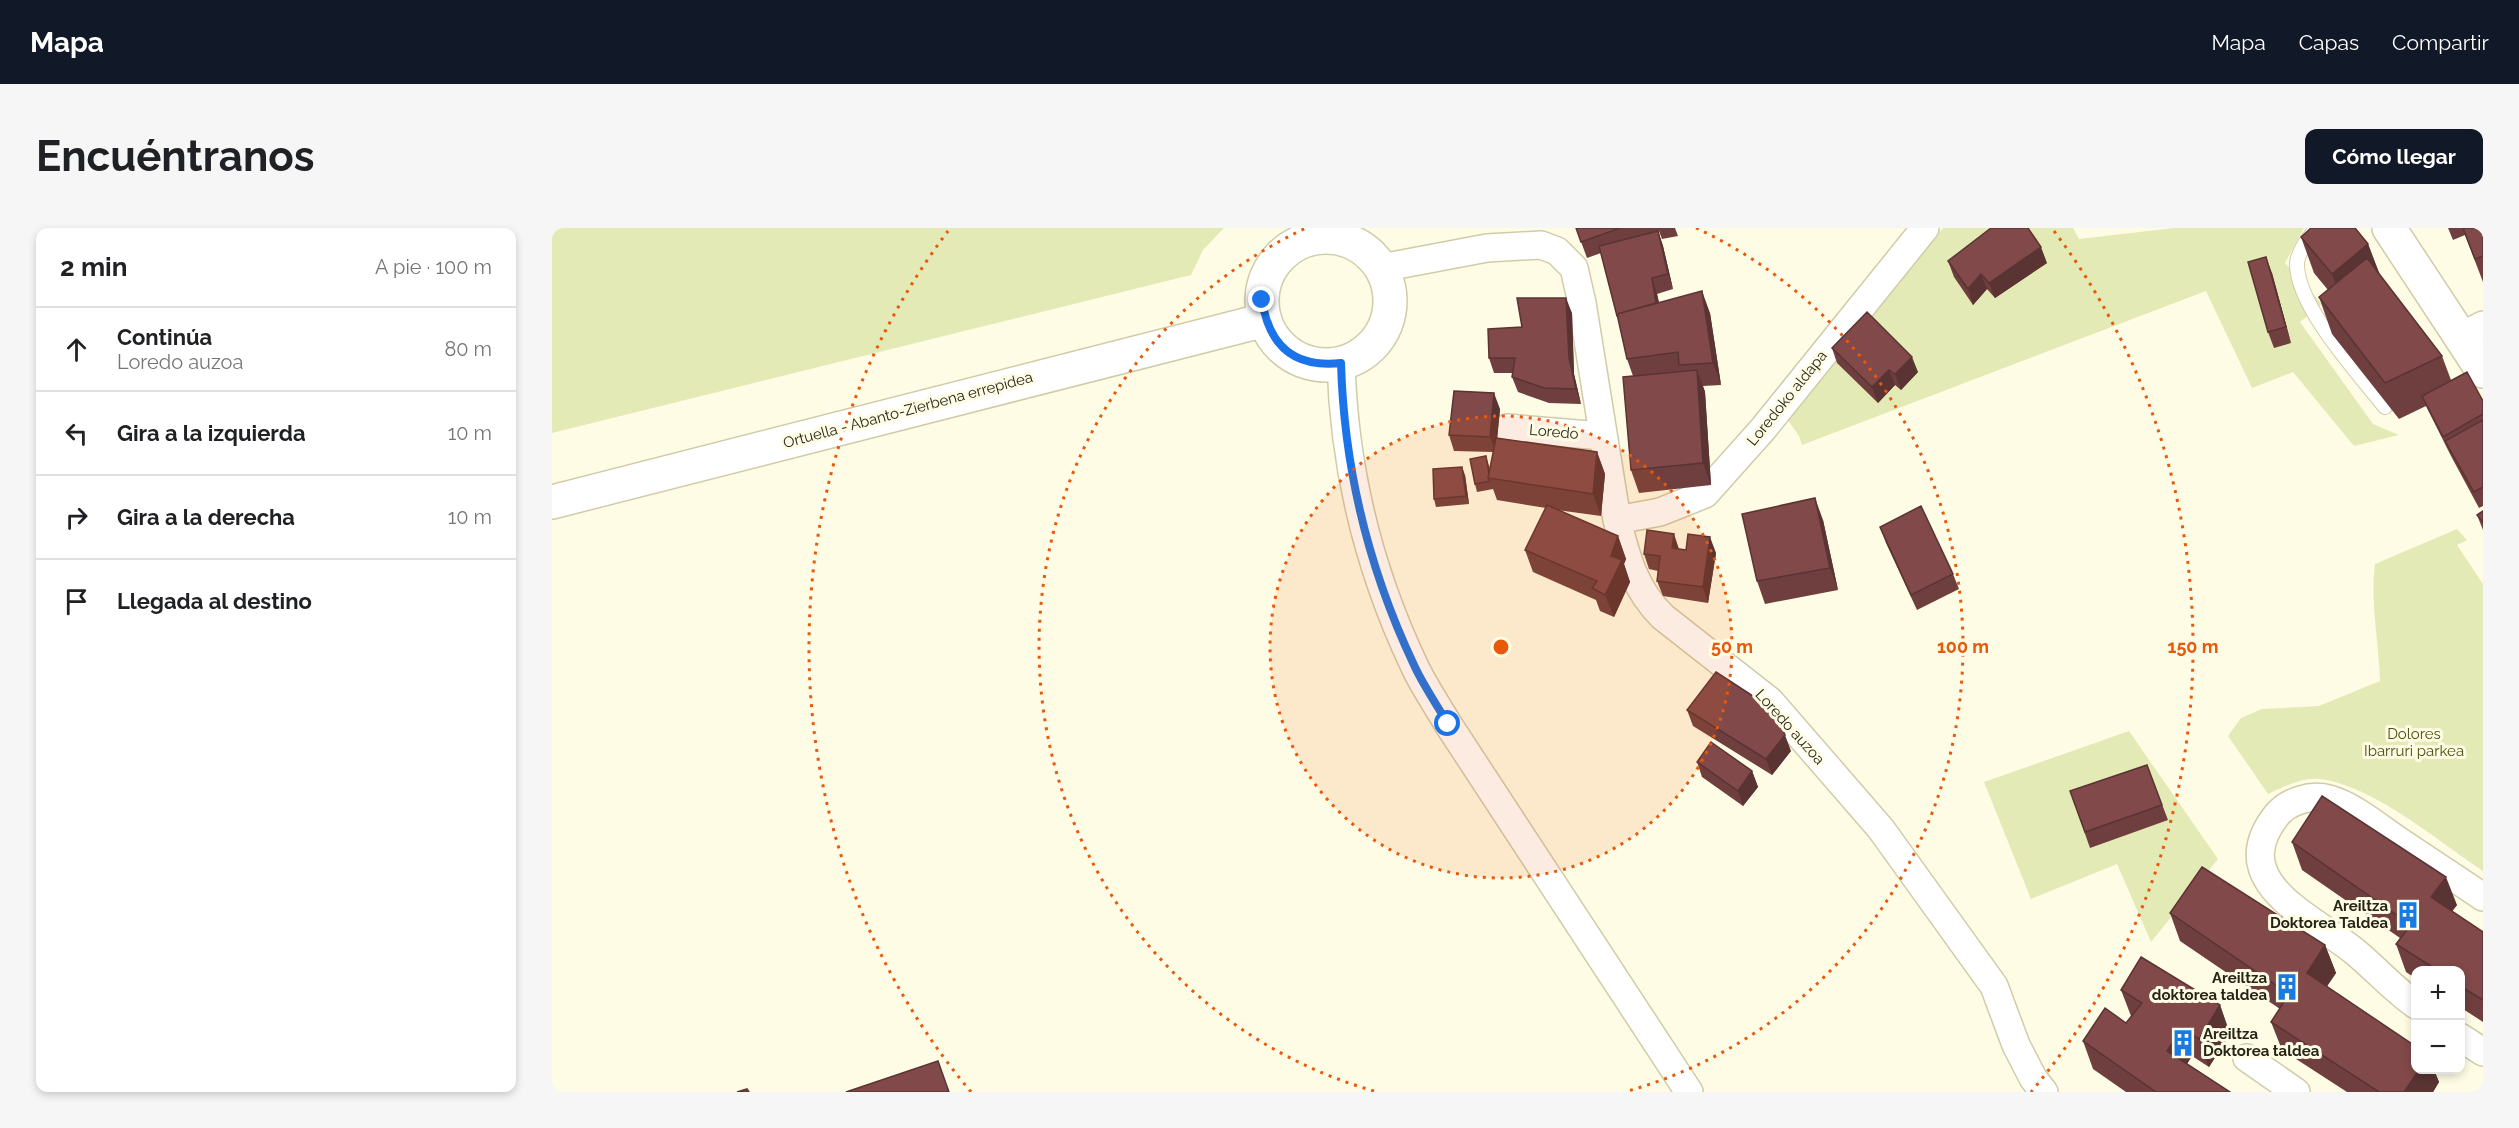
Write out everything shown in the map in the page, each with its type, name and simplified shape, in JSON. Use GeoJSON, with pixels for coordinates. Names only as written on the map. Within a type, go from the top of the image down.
{"type":"FeatureCollection","features":[{"type":"Feature","properties":{"kind":"street","name":"Loredoko aldapa"},"geometry":{"type":"LineString","coordinates":[[1617,520],[1660,512],[1705,494],[1763,429],[1925,228]]}},
{"type":"Feature","properties":{"kind":"street"},"geometry":{"type":"LineString","coordinates":[[2389,228],[2471,331],[2483,371]]}},
{"type":"Feature","properties":{"kind":"street"},"geometry":{"type":"LineString","coordinates":[[1328,232],[1359,246],[1372,255],[1381,268],[1389,287],[1390,307],[1385,326],[1375,343],[1359,356],[1341,363],[1325,365],[1309,363],[1294,357],[1272,335],[1265,320],[1262,300],[1266,280],[1275,262],[1290,248],[1328,232]]}},
{"type":"Feature","properties":{"kind":"street","name":"Loredo auzoa"},"geometry":{"type":"LineString","coordinates":[[1381,268],[1483,238],[1541,246],[1557,251],[1574,268],[1582,303],[1617,520],[1637,585],[1650,604],[1770,701],[1881,829],[1994,986],[2016,1045],[2033,1078],[2044,1092]]}},
{"type":"Feature","properties":{"kind":"street","name":"Ortuella - Abanto-Zierbena errepidea"},"geometry":{"type":"LineString","coordinates":[[552,502],[1265,320]]}},
{"type":"Feature","properties":{"kind":"street"},"geometry":{"type":"LineString","coordinates":[[1341,363],[1345,429],[1362,525],[1381,582],[1414,665],[1448,724],[1689,1092]]}},
{"type":"Feature","properties":{"kind":"street","name":"Loredo"},"geometry":{"type":"LineString","coordinates":[[1507,428],[1602,436]]}},
{"type":"Feature","properties":{"kind":"street"},"geometry":{"type":"LineString","coordinates":[[2411,1001],[2356,952],[2279,897],[2263,874],[2260,851],[2266,829],[2283,808],[2304,798],[2329,799],[2361,815],[2483,897]]}},
{"type":"Feature","properties":{"kind":"street"},"geometry":{"type":"LineString","coordinates":[[2465,1040],[2483,1052]]}},
{"type":"Feature","properties":{"kind":"street"},"geometry":{"type":"LineString","coordinates":[[2247,1058],[2296,1092]]}},
{"type":"Feature","properties":{"kind":"lane"},"geometry":{"type":"LineString","coordinates":[[2318,228],[2311,233],[2297,261],[2305,298],[2327,333],[2385,407]]}},
{"type":"Feature","properties":{"kind":"green space"},"geometry":{"type":"Polygon","coordinates":[[[552,228],[1224,228],[1203,250],[1191,275],[552,433],[552,228]]]}},
{"type":"Feature","properties":{"kind":"green space"},"geometry":{"type":"Polygon","coordinates":[[[1943,228],[2073,228],[2079,239],[2174,228],[2304,228],[2285,263],[2322,304],[2300,322],[2373,424],[2399,435],[2354,446],[2293,372],[2252,388],[2206,291],[1802,445],[1799,436],[1787,419],[1943,228]]]}},
{"type":"Feature","properties":{"kind":"green space","name":"Dolores Ibarruri parkea"},"geometry":{"type":"Polygon","coordinates":[[[2457,529],[2467,540],[2457,545],[2483,584],[2483,871],[2405,816],[2362,792],[2341,784],[2314,779],[2293,783],[2268,794],[2228,736],[2241,718],[2262,709],[2319,706],[2380,681],[2374,608],[2375,564],[2457,529]]]}},
{"type":"Feature","properties":{"kind":"green space"},"geometry":{"type":"Polygon","coordinates":[[[2129,731],[2218,859],[2151,942],[2117,864],[2031,899],[1984,782],[2129,731]]]}},
{"type":"Feature","properties":{"kind":"building"},"geometry":{"type":"Polygon","coordinates":[[[1576,228],[1620,228],[1581,242],[1576,228]]]}},
{"type":"Feature","properties":{"kind":"building"},"geometry":{"type":"Polygon","coordinates":[[[1991,228],[2028,228],[2041,247],[1989,283],[1981,274],[1968,289],[1948,261],[1991,228]]]}},
{"type":"Feature","properties":{"kind":"building"},"geometry":{"type":"Polygon","coordinates":[[[2311,228],[2355,228],[2368,244],[2332,274],[2301,237],[2311,228]]]}},
{"type":"Feature","properties":{"kind":"building"},"geometry":{"type":"Polygon","coordinates":[[[2463,228],[2483,228],[2483,256],[2475,259],[2463,228]]]}},
{"type":"Feature","properties":{"kind":"building"},"geometry":{"type":"Polygon","coordinates":[[[1658,231],[1668,274],[1652,278],[1656,303],[1617,314],[1617,316],[1599,246],[1658,231]]]}},
{"type":"Feature","properties":{"kind":"building"},"geometry":{"type":"Polygon","coordinates":[[[2266,257],[2286,327],[2268,332],[2248,262],[2266,257]]]}},
{"type":"Feature","properties":{"kind":"building"},"geometry":{"type":"Polygon","coordinates":[[[2367,258],[2442,356],[2385,383],[2319,297],[2367,258]]]}},
{"type":"Feature","properties":{"kind":"building"},"geometry":{"type":"Polygon","coordinates":[[[1702,291],[1713,363],[1679,365],[1678,352],[1627,359],[1617,314],[1702,291]]]}},
{"type":"Feature","properties":{"kind":"building"},"geometry":{"type":"Polygon","coordinates":[[[1517,298],[1566,298],[1569,358],[1576,389],[1544,388],[1512,377],[1515,358],[1489,358],[1488,329],[1522,327],[1517,298]]]}},
{"type":"Feature","properties":{"kind":"building"},"geometry":{"type":"Polygon","coordinates":[[[1867,312],[1912,357],[1895,374],[1889,370],[1872,387],[1832,348],[1867,312]]]}},
{"type":"Feature","properties":{"kind":"building"},"geometry":{"type":"Polygon","coordinates":[[[1697,370],[1703,463],[1631,470],[1623,377],[1697,370]]]}},
{"type":"Feature","properties":{"kind":"building"},"geometry":{"type":"Polygon","coordinates":[[[2467,372],[2483,401],[2483,414],[2443,437],[2422,396],[2467,372]]]}},
{"type":"Feature","properties":{"kind":"building"},"geometry":{"type":"Polygon","coordinates":[[[1454,391],[1494,393],[1490,437],[1449,435],[1454,391]]]}},
{"type":"Feature","properties":{"kind":"building"},"geometry":{"type":"Polygon","coordinates":[[[2483,420],[2483,487],[2474,492],[2445,441],[2483,420]]]}},
{"type":"Feature","properties":{"kind":"building"},"geometry":{"type":"Polygon","coordinates":[[[1496,438],[1597,452],[1593,494],[1488,478],[1496,438]]]}},
{"type":"Feature","properties":{"kind":"building"},"geometry":{"type":"Polygon","coordinates":[[[1486,456],[1490,481],[1475,484],[1470,459],[1486,456]]]}},
{"type":"Feature","properties":{"kind":"building"},"geometry":{"type":"Polygon","coordinates":[[[1462,467],[1466,496],[1434,499],[1433,469],[1462,467]]]}},
{"type":"Feature","properties":{"kind":"building"},"geometry":{"type":"Polygon","coordinates":[[[1815,498],[1830,568],[1757,581],[1742,514],[1815,498]]]}},
{"type":"Feature","properties":{"kind":"building"},"geometry":{"type":"Polygon","coordinates":[[[1547,505],[1618,536],[1611,556],[1622,560],[1605,595],[1592,588],[1597,581],[1525,550],[1547,505]]]}},
{"type":"Feature","properties":{"kind":"building"},"geometry":{"type":"Polygon","coordinates":[[[1921,506],[1953,574],[1911,595],[1880,527],[1921,506]]]}},
{"type":"Feature","properties":{"kind":"building"},"geometry":{"type":"Polygon","coordinates":[[[2483,511],[2483,522],[2477,515],[2483,511]]]}},
{"type":"Feature","properties":{"kind":"building"},"geometry":{"type":"Polygon","coordinates":[[[1647,530],[1674,534],[1672,548],[1686,550],[1688,534],[1710,537],[1703,587],[1657,581],[1660,556],[1644,554],[1647,530]]]}},
{"type":"Feature","properties":{"kind":"building"},"geometry":{"type":"Polygon","coordinates":[[[1716,672],[1776,711],[1785,735],[1766,759],[1687,710],[1716,672]]]}},
{"type":"Feature","properties":{"kind":"building"},"geometry":{"type":"Polygon","coordinates":[[[1711,742],[1752,771],[1738,791],[1697,762],[1711,742]]]}},
{"type":"Feature","properties":{"kind":"building"},"geometry":{"type":"Polygon","coordinates":[[[2147,765],[2162,805],[2085,832],[2070,791],[2147,765]]]}},
{"type":"Feature","properties":{"kind":"building","name":"Areiltza Doktorea Taldea"},"geometry":{"type":"Polygon","coordinates":[[[2322,796],[2446,877],[2431,897],[2483,932],[2483,1000],[2465,989],[2465,966],[2431,966],[2396,944],[2411,925],[2292,842],[2322,796]]]}},
{"type":"Feature","properties":{"kind":"building","name":"Areiltza doktorea taldea"},"geometry":{"type":"Polygon","coordinates":[[[2202,867],[2325,945],[2307,973],[2411,1043],[2411,1074],[2416,1074],[2404,1092],[2379,1092],[2271,1022],[2289,994],[2170,913],[2202,867]]]}},
{"type":"Feature","properties":{"kind":"building"},"geometry":{"type":"Polygon","coordinates":[[[2141,957],[2220,1005],[2199,1039],[2182,1028],[2167,1051],[2230,1092],[2156,1092],[2083,1041],[2105,1008],[2126,1023],[2142,1003],[2121,990],[2141,957]]]}},
{"type":"Feature","properties":{"kind":"building"},"geometry":{"type":"Polygon","coordinates":[[[938,1061],[949,1092],[846,1092],[938,1061]]]}},
{"type":"Feature","properties":{"kind":"place","name":"Areiltza Doktorea Taldea"},"geometry":{"type":"Point","coordinates":[2408,915]}},
{"type":"Feature","properties":{"kind":"place","name":"Areiltza doktorea taldea"},"geometry":{"type":"Point","coordinates":[2287,987]}},
{"type":"Feature","properties":{"kind":"place","name":"Areiltza Doktorea taldea"},"geometry":{"type":"Point","coordinates":[2183,1043]}},
{"type":"Feature","properties":{"kind":"route"},"geometry":{"type":"LineString","coordinates":[[1262,300],[1265,320],[1272,335],[1294,357],[1309,363],[1325,365],[1341,363],[1345,429],[1362,525],[1381,582],[1414,665],[1448,724]]}}]}
